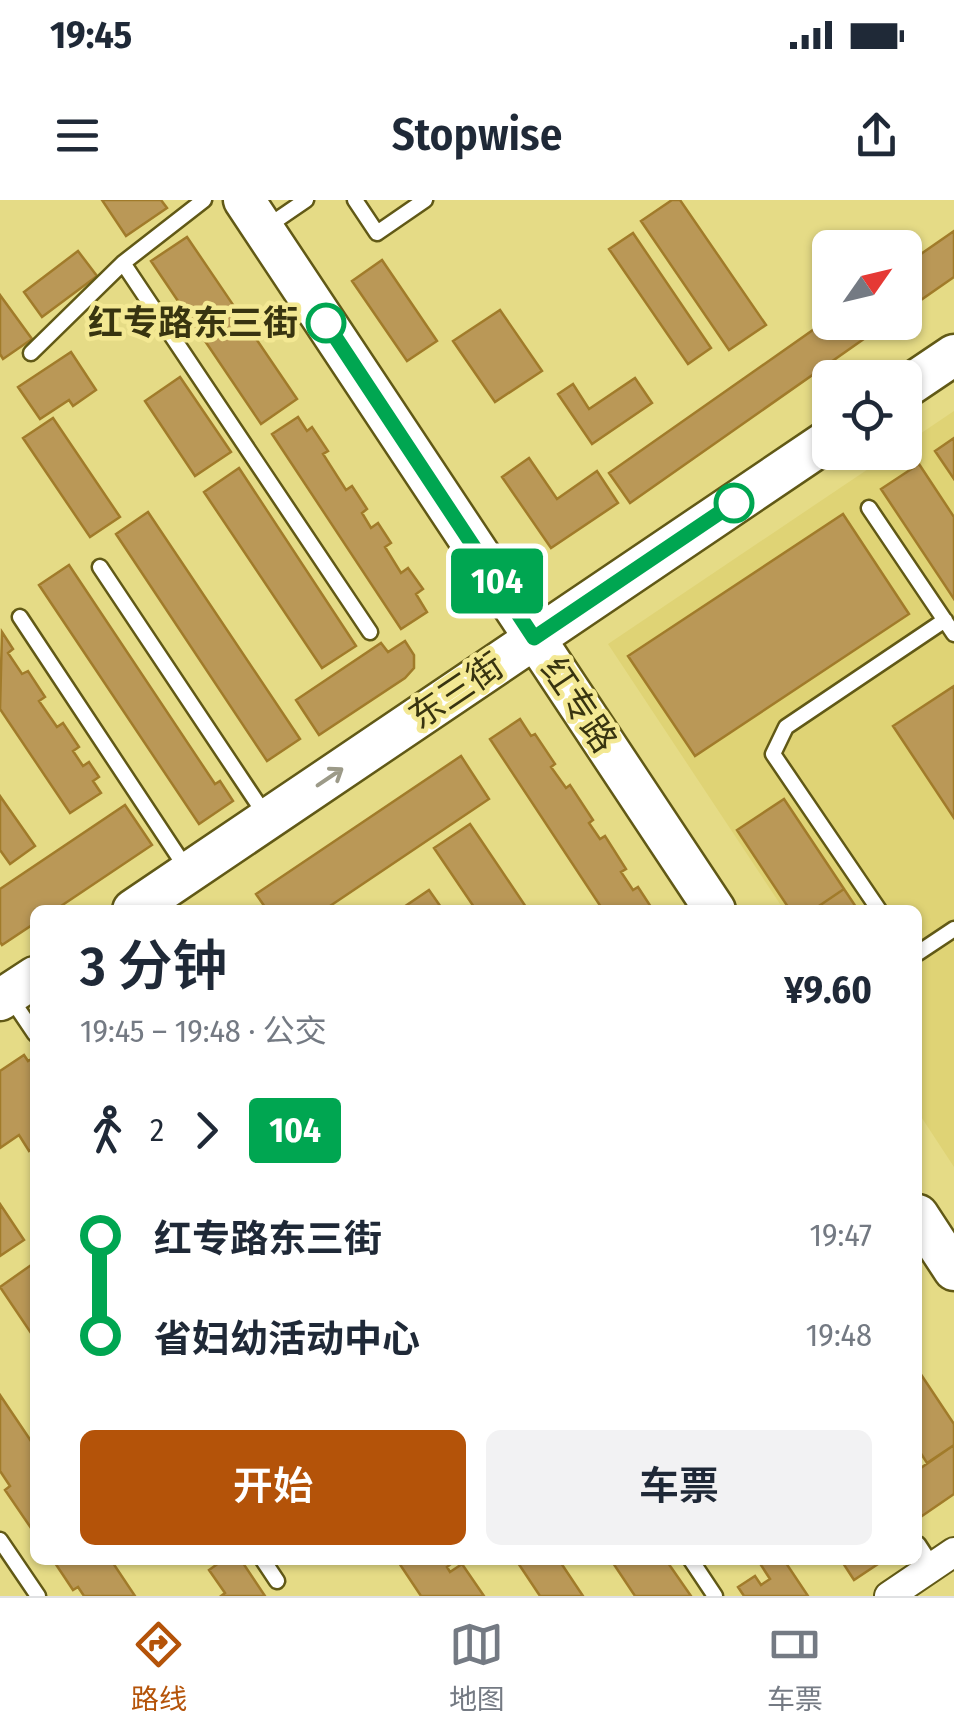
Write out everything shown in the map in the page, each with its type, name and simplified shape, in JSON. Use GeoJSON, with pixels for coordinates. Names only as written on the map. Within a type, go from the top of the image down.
{"type":"FeatureCollection","features":[{"type":"Feature","properties":{"kind":"street","name":"红专路"},"geometry":{"type":"LineString","coordinates":[[253,214],[712,905]]}},
{"type":"Feature","properties":{"kind":"street"},"geometry":{"type":"LineString","coordinates":[[922,377],[954,355]]}},
{"type":"Feature","properties":{"kind":"street","name":"东三街"},"geometry":{"type":"LineString","coordinates":[[140,905],[812,450]]}},
{"type":"Feature","properties":{"kind":"street"},"geometry":{"type":"LineString","coordinates":[[922,1221],[954,1270]]}},
{"type":"Feature","properties":{"kind":"street"},"geometry":{"type":"LineString","coordinates":[[889,1596],[935,1554]]}},
{"type":"Feature","properties":{"kind":"lane"},"geometry":{"type":"LineString","coordinates":[[31,353],[124,263],[204,200]]}},
{"type":"Feature","properties":{"kind":"lane"},"geometry":{"type":"LineString","coordinates":[[253,214],[306,200]]}},
{"type":"Feature","properties":{"kind":"lane"},"geometry":{"type":"LineString","coordinates":[[355,200],[377,232],[425,200]]}},
{"type":"Feature","properties":{"kind":"lane"},"geometry":{"type":"LineString","coordinates":[[124,263],[370,632]]}},
{"type":"Feature","properties":{"kind":"lane"},"geometry":{"type":"LineString","coordinates":[[868,508],[954,634]]}},
{"type":"Feature","properties":{"kind":"lane"},"geometry":{"type":"LineString","coordinates":[[100,566],[268,818]]}},
{"type":"Feature","properties":{"kind":"lane"},"geometry":{"type":"LineString","coordinates":[[20,617],[188,872]]}},
{"type":"Feature","properties":{"kind":"lane"},"geometry":{"type":"LineString","coordinates":[[875,905],[774,754],[786,728],[945,620]]}},
{"type":"Feature","properties":{"kind":"lane"},"geometry":{"type":"LineString","coordinates":[[922,951],[954,929]]}},
{"type":"Feature","properties":{"kind":"lane"},"geometry":{"type":"LineString","coordinates":[[11,988],[30,1024]]}},
{"type":"Feature","properties":{"kind":"lane"},"geometry":{"type":"LineString","coordinates":[[0,1540],[38,1596]]}},
{"type":"Feature","properties":{"kind":"lane"},"geometry":{"type":"LineString","coordinates":[[266,1565],[277,1581]]}},
{"type":"Feature","properties":{"kind":"lane"},"geometry":{"type":"LineString","coordinates":[[694,1565],[716,1596]]}},
{"type":"Feature","properties":{"kind":"shaded area"},"geometry":{"type":"Polygon","coordinates":[[[954,411],[954,1167],[922,1118],[922,905],[781,905],[608,644],[867,470],[922,470],[922,433],[954,411]]]}},
{"type":"Feature","properties":{"kind":"building"},"geometry":{"type":"Polygon","coordinates":[[[102,200],[161,200],[167,208],[126,236],[102,200]]]}},
{"type":"Feature","properties":{"kind":"building"},"geometry":{"type":"Polygon","coordinates":[[[672,200],[680,200],[766,325],[729,350],[641,221],[672,200]]]}},
{"type":"Feature","properties":{"kind":"building"},"geometry":{"type":"Polygon","coordinates":[[[954,231],[954,277],[922,299],[922,253],[954,231]]]}},
{"type":"Feature","properties":{"kind":"building"},"geometry":{"type":"Polygon","coordinates":[[[633,233],[711,348],[688,364],[609,249],[633,233]]]}},
{"type":"Feature","properties":{"kind":"building"},"geometry":{"type":"Polygon","coordinates":[[[187,237],[297,399],[261,424],[151,261],[187,237]]]}},
{"type":"Feature","properties":{"kind":"building"},"geometry":{"type":"Polygon","coordinates":[[[78,251],[97,276],[42,317],[24,292],[78,251]]]}},
{"type":"Feature","properties":{"kind":"building"},"geometry":{"type":"Polygon","coordinates":[[[382,260],[437,341],[407,361],[352,281],[382,260]]]}},
{"type":"Feature","properties":{"kind":"building"},"geometry":{"type":"Polygon","coordinates":[[[0,295],[32,339],[3,359],[0,354],[0,295]]]}},
{"type":"Feature","properties":{"kind":"building"},"geometry":{"type":"Polygon","coordinates":[[[500,310],[542,371],[495,402],[453,341],[500,310]]]}},
{"type":"Feature","properties":{"kind":"building"},"geometry":{"type":"Polygon","coordinates":[[[812,331],[812,340],[862,340],[834,360],[812,360],[812,375],[630,503],[609,473],[812,331]]]}},
{"type":"Feature","properties":{"kind":"building"},"geometry":{"type":"Polygon","coordinates":[[[71,352],[96,390],[73,406],[69,400],[40,419],[18,387],[71,352]]]}},
{"type":"Feature","properties":{"kind":"building"},"geometry":{"type":"Polygon","coordinates":[[[180,377],[231,452],[195,476],[145,401],[180,377]]]}},
{"type":"Feature","properties":{"kind":"building"},"geometry":{"type":"Polygon","coordinates":[[[635,378],[652,403],[592,444],[558,394],[573,384],[589,409],[635,378]]]}},
{"type":"Feature","properties":{"kind":"building"},"geometry":{"type":"Polygon","coordinates":[[[298,417],[307,431],[312,427],[328,451],[323,454],[346,490],[352,486],[367,509],[362,513],[371,528],[378,523],[391,543],[385,547],[401,573],[408,568],[423,589],[416,594],[427,612],[401,629],[272,434],[298,417]]]}},
{"type":"Feature","properties":{"kind":"building"},"geometry":{"type":"Polygon","coordinates":[[[53,418],[120,517],[90,537],[23,438],[53,418]]]}},
{"type":"Feature","properties":{"kind":"building"},"geometry":{"type":"Polygon","coordinates":[[[954,438],[954,479],[935,451],[954,438]]]}},
{"type":"Feature","properties":{"kind":"building"},"geometry":{"type":"Polygon","coordinates":[[[529,458],[557,499],[597,471],[618,503],[551,548],[502,477],[529,458]]]}},
{"type":"Feature","properties":{"kind":"building"},"geometry":{"type":"Polygon","coordinates":[[[239,468],[356,646],[322,668],[204,492],[239,468]]]}},
{"type":"Feature","properties":{"kind":"building"},"geometry":{"type":"Polygon","coordinates":[[[922,469],[954,517],[954,599],[881,489],[910,470],[922,469]]]}},
{"type":"Feature","properties":{"kind":"building"},"geometry":{"type":"Polygon","coordinates":[[[148,512],[300,739],[267,761],[116,534],[148,512]]]}},
{"type":"Feature","properties":{"kind":"building"},"geometry":{"type":"Polygon","coordinates":[[[843,514],[909,614],[695,756],[628,656],[843,514]]]}},
{"type":"Feature","properties":{"kind":"building"},"geometry":{"type":"Polygon","coordinates":[[[69,565],[215,784],[220,781],[233,801],[199,824],[39,585],[69,565]]]}},
{"type":"Feature","properties":{"kind":"building"},"geometry":{"type":"Polygon","coordinates":[[[2,632],[13,649],[8,653],[22,674],[28,671],[45,697],[39,701],[57,727],[63,723],[79,747],[73,751],[83,766],[89,762],[99,777],[93,781],[101,793],[70,813],[0,709],[2,632]]]}},
{"type":"Feature","properties":{"kind":"building"},"geometry":{"type":"Polygon","coordinates":[[[405,641],[414,655],[414,668],[405,678],[319,735],[296,700],[381,643],[388,652],[405,641]]]}},
{"type":"Feature","properties":{"kind":"building"},"geometry":{"type":"Polygon","coordinates":[[[954,686],[954,818],[893,726],[954,686]]]}},
{"type":"Feature","properties":{"kind":"building"},"geometry":{"type":"Polygon","coordinates":[[[520,719],[531,736],[535,734],[555,764],[551,767],[566,788],[570,785],[593,820],[589,823],[600,839],[605,836],[626,869],[621,872],[633,890],[638,887],[650,905],[600,905],[490,739],[520,719]]]}},
{"type":"Feature","properties":{"kind":"building"},"geometry":{"type":"Polygon","coordinates":[[[461,756],[489,799],[331,905],[264,905],[256,894],[461,756]]]}},
{"type":"Feature","properties":{"kind":"building"},"geometry":{"type":"Polygon","coordinates":[[[0,796],[35,846],[10,864],[0,850],[0,796]]]}},
{"type":"Feature","properties":{"kind":"building"},"geometry":{"type":"Polygon","coordinates":[[[784,799],[844,889],[820,905],[787,905],[737,830],[784,799]]]}},
{"type":"Feature","properties":{"kind":"building"},"geometry":{"type":"Polygon","coordinates":[[[125,805],[152,845],[62,905],[30,905],[30,926],[2,945],[0,889],[125,805]]]}},
{"type":"Feature","properties":{"kind":"building"},"geometry":{"type":"Polygon","coordinates":[[[470,824],[525,905],[473,905],[434,848],[470,824]]]}},
{"type":"Feature","properties":{"kind":"building"},"geometry":{"type":"Polygon","coordinates":[[[844,889],[855,905],[820,905],[844,889]]]}},
{"type":"Feature","properties":{"kind":"building"},"geometry":{"type":"Polygon","coordinates":[[[429,890],[440,905],[407,905],[429,890]]]}},
{"type":"Feature","properties":{"kind":"building"},"geometry":{"type":"Polygon","coordinates":[[[24,1055],[30,1060],[29,1151],[19,1135],[0,1148],[0,1071],[24,1055]]]}},
{"type":"Feature","properties":{"kind":"building"},"geometry":{"type":"Polygon","coordinates":[[[0,1204],[24,1240],[0,1256],[0,1204]]]}},
{"type":"Feature","properties":{"kind":"building"},"geometry":{"type":"Polygon","coordinates":[[[30,1266],[30,1332],[0,1287],[30,1266]]]}},
{"type":"Feature","properties":{"kind":"building"},"geometry":{"type":"Polygon","coordinates":[[[922,1376],[954,1424],[954,1445],[927,1463],[922,1455],[922,1376]]]}},
{"type":"Feature","properties":{"kind":"building"},"geometry":{"type":"Polygon","coordinates":[[[0,1395],[30,1440],[30,1527],[5,1490],[10,1486],[0,1471],[0,1395]]]}},
{"type":"Feature","properties":{"kind":"building"},"geometry":{"type":"Polygon","coordinates":[[[954,1445],[954,1494],[922,1516],[922,1467],[954,1445]]]}},
{"type":"Feature","properties":{"kind":"building"},"geometry":{"type":"Polygon","coordinates":[[[56,1565],[114,1565],[135,1596],[84,1596],[78,1587],[73,1590],[56,1565]]]}},
{"type":"Feature","properties":{"kind":"building"},"geometry":{"type":"Polygon","coordinates":[[[216,1565],[244,1565],[265,1596],[221,1596],[225,1593],[209,1570],[216,1565]]]}},
{"type":"Feature","properties":{"kind":"building"},"geometry":{"type":"Polygon","coordinates":[[[400,1565],[450,1565],[450,1572],[463,1565],[484,1596],[421,1596],[400,1565]]]}},
{"type":"Feature","properties":{"kind":"building"},"geometry":{"type":"Polygon","coordinates":[[[519,1565],[562,1565],[583,1596],[540,1596],[519,1565]]]}},
{"type":"Feature","properties":{"kind":"building"},"geometry":{"type":"Polygon","coordinates":[[[614,1565],[669,1565],[691,1596],[635,1596],[614,1565]]]}},
{"type":"Feature","properties":{"kind":"building"},"geometry":{"type":"Polygon","coordinates":[[[761,1565],[787,1565],[808,1596],[744,1596],[738,1587],[755,1576],[761,1585],[770,1579],[761,1565]]]}},
{"type":"Feature","properties":{"kind":"building"},"geometry":{"type":"Polygon","coordinates":[[[844,1565],[876,1565],[854,1580],[844,1565]]]}},
{"type":"Feature","properties":{"kind":"bus line","name":"104"},"geometry":{"type":"LineString","coordinates":[[326,323],[534,638],[734,503]]}},
{"type":"Feature","properties":{"kind":"place","name":"红专路东三街"},"geometry":{"type":"Point","coordinates":[326,323]}}]}
